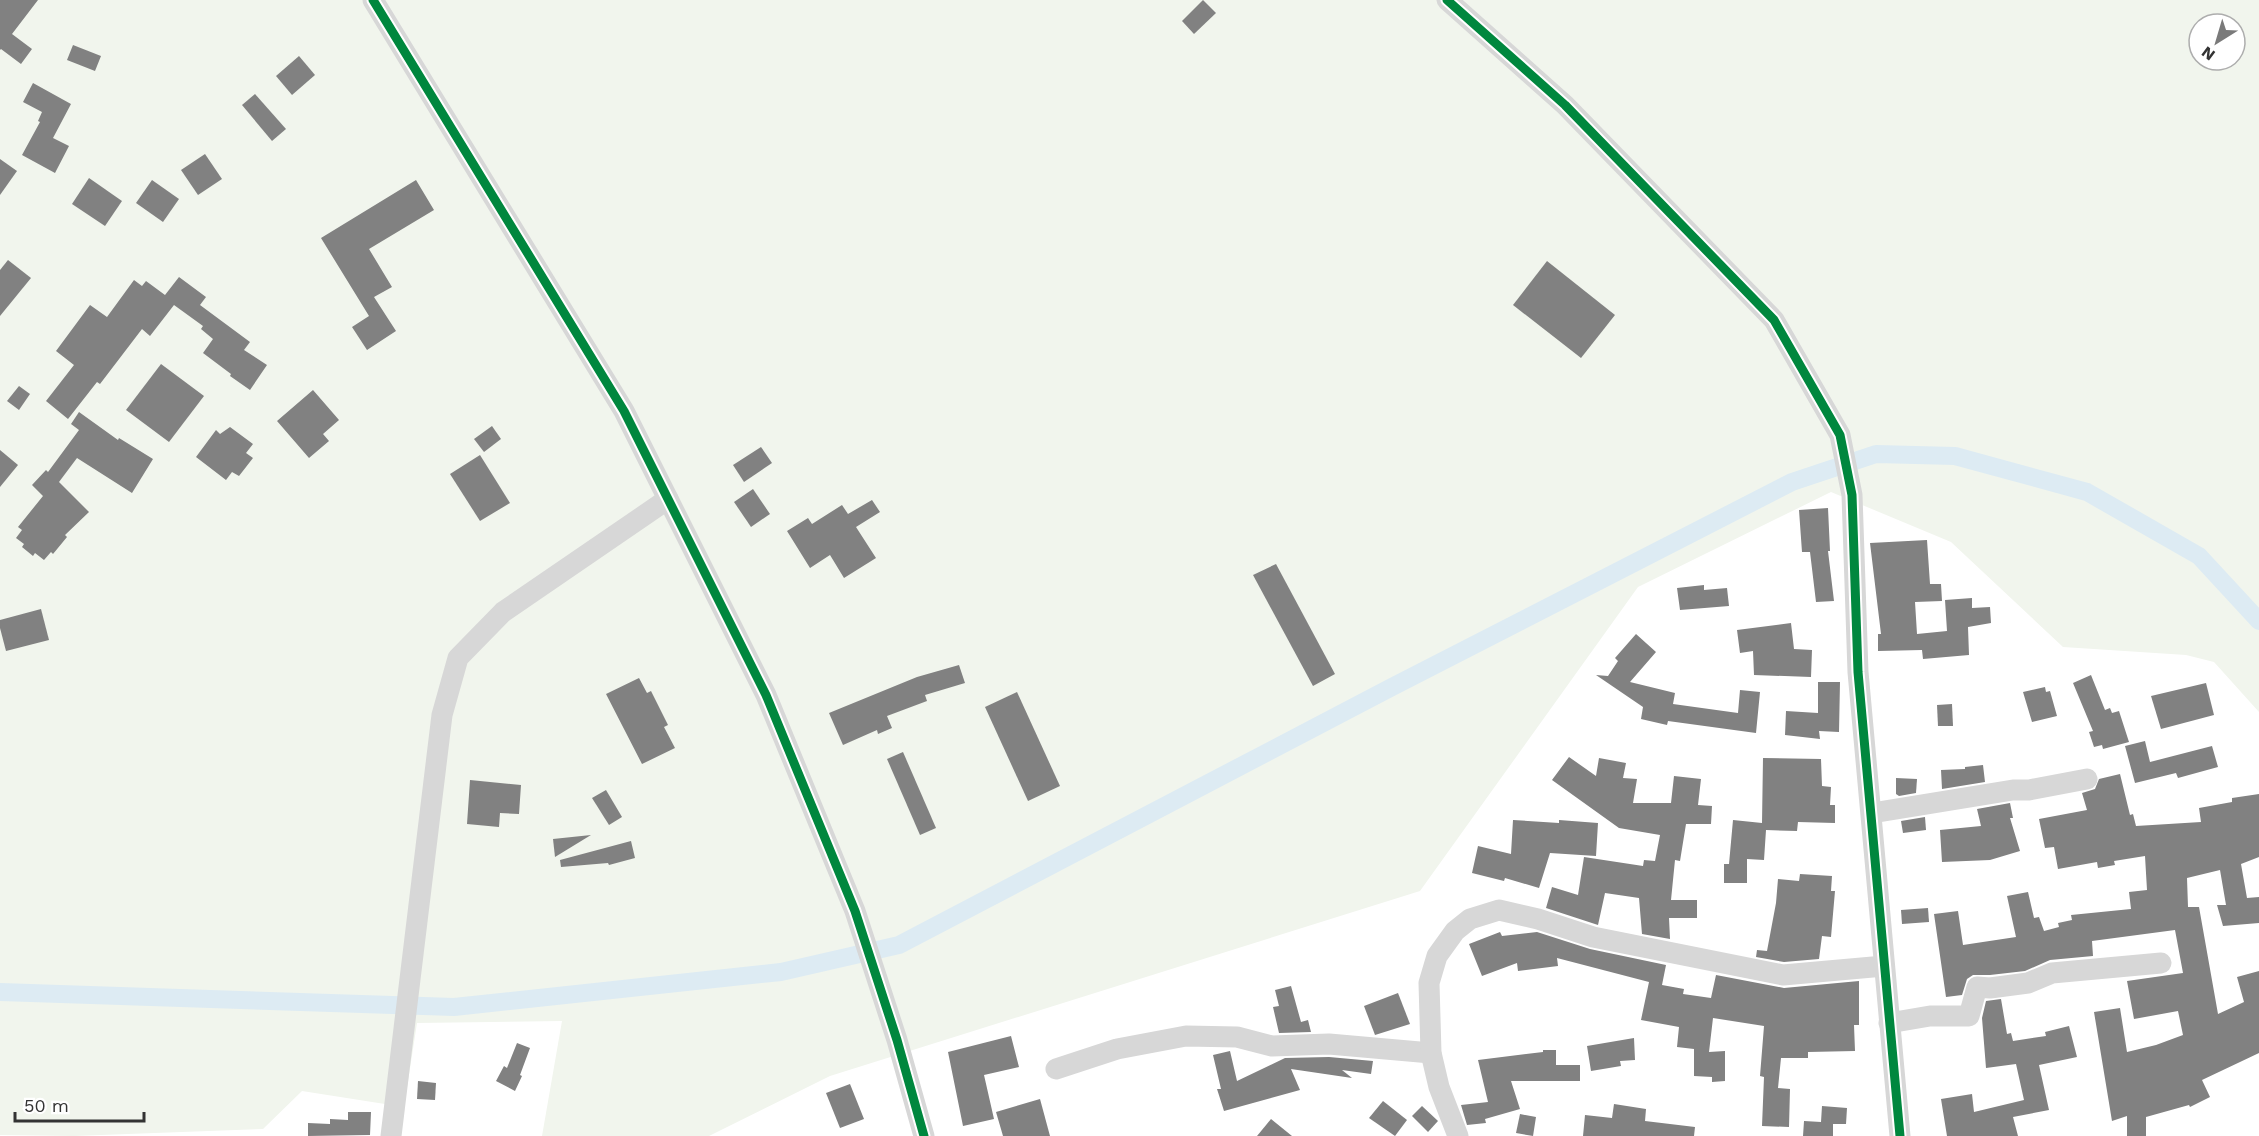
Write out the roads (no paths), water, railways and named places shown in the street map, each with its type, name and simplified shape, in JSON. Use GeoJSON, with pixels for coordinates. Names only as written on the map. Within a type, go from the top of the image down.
{"type":"FeatureCollection","features":[{"type":"Feature","properties":{"kind":"street"},"geometry":{"type":"LineString","coordinates":[[373,0],[624,411],[766,695],[855,911],[897,1040],[924,1136]]}},
{"type":"Feature","properties":{"kind":"street"},"geometry":{"type":"LineString","coordinates":[[1448,0],[1565,105],[1773,320],[1840,435],[1852,495],[1858,672],[1900,1136]]}},
{"type":"Feature","properties":{"kind":"street"},"geometry":{"type":"LineString","coordinates":[[392,1136],[442,715],[458,658],[503,612],[668,499]]}},
{"type":"Feature","properties":{"kind":"street"},"geometry":{"type":"LineString","coordinates":[[1872,813],[2013,790],[2029,790],[2087,779]]}},
{"type":"Feature","properties":{"kind":"street"},"geometry":{"type":"LineString","coordinates":[[1458,1136],[1439,1087],[1431,1053],[1429,983],[1437,956],[1455,932],[1470,919],[1499,910],[1538,919],[1593,937],[1766,973],[1784,975],[1884,966]]}},
{"type":"Feature","properties":{"kind":"street"},"geometry":{"type":"LineString","coordinates":[[1890,1023],[1930,1016],[1969,1016],[1977,987],[1990,988],[2028,983],[2052,973],[2161,963]]}},
{"type":"Feature","properties":{"kind":"street"},"geometry":{"type":"LineString","coordinates":[[1056,1069],[1117,1049],[1186,1036],[1237,1037],[1272,1046],[1329,1044],[1431,1053]]}},
{"type":"Feature","properties":{"kind":"waterway"},"geometry":{"type":"LineString","coordinates":[[0,992],[454,1007],[781,972],[899,945],[1392,687],[1792,482],[1876,454],[1955,456],[2087,492],[2199,556],[2259,621]]}}]}
